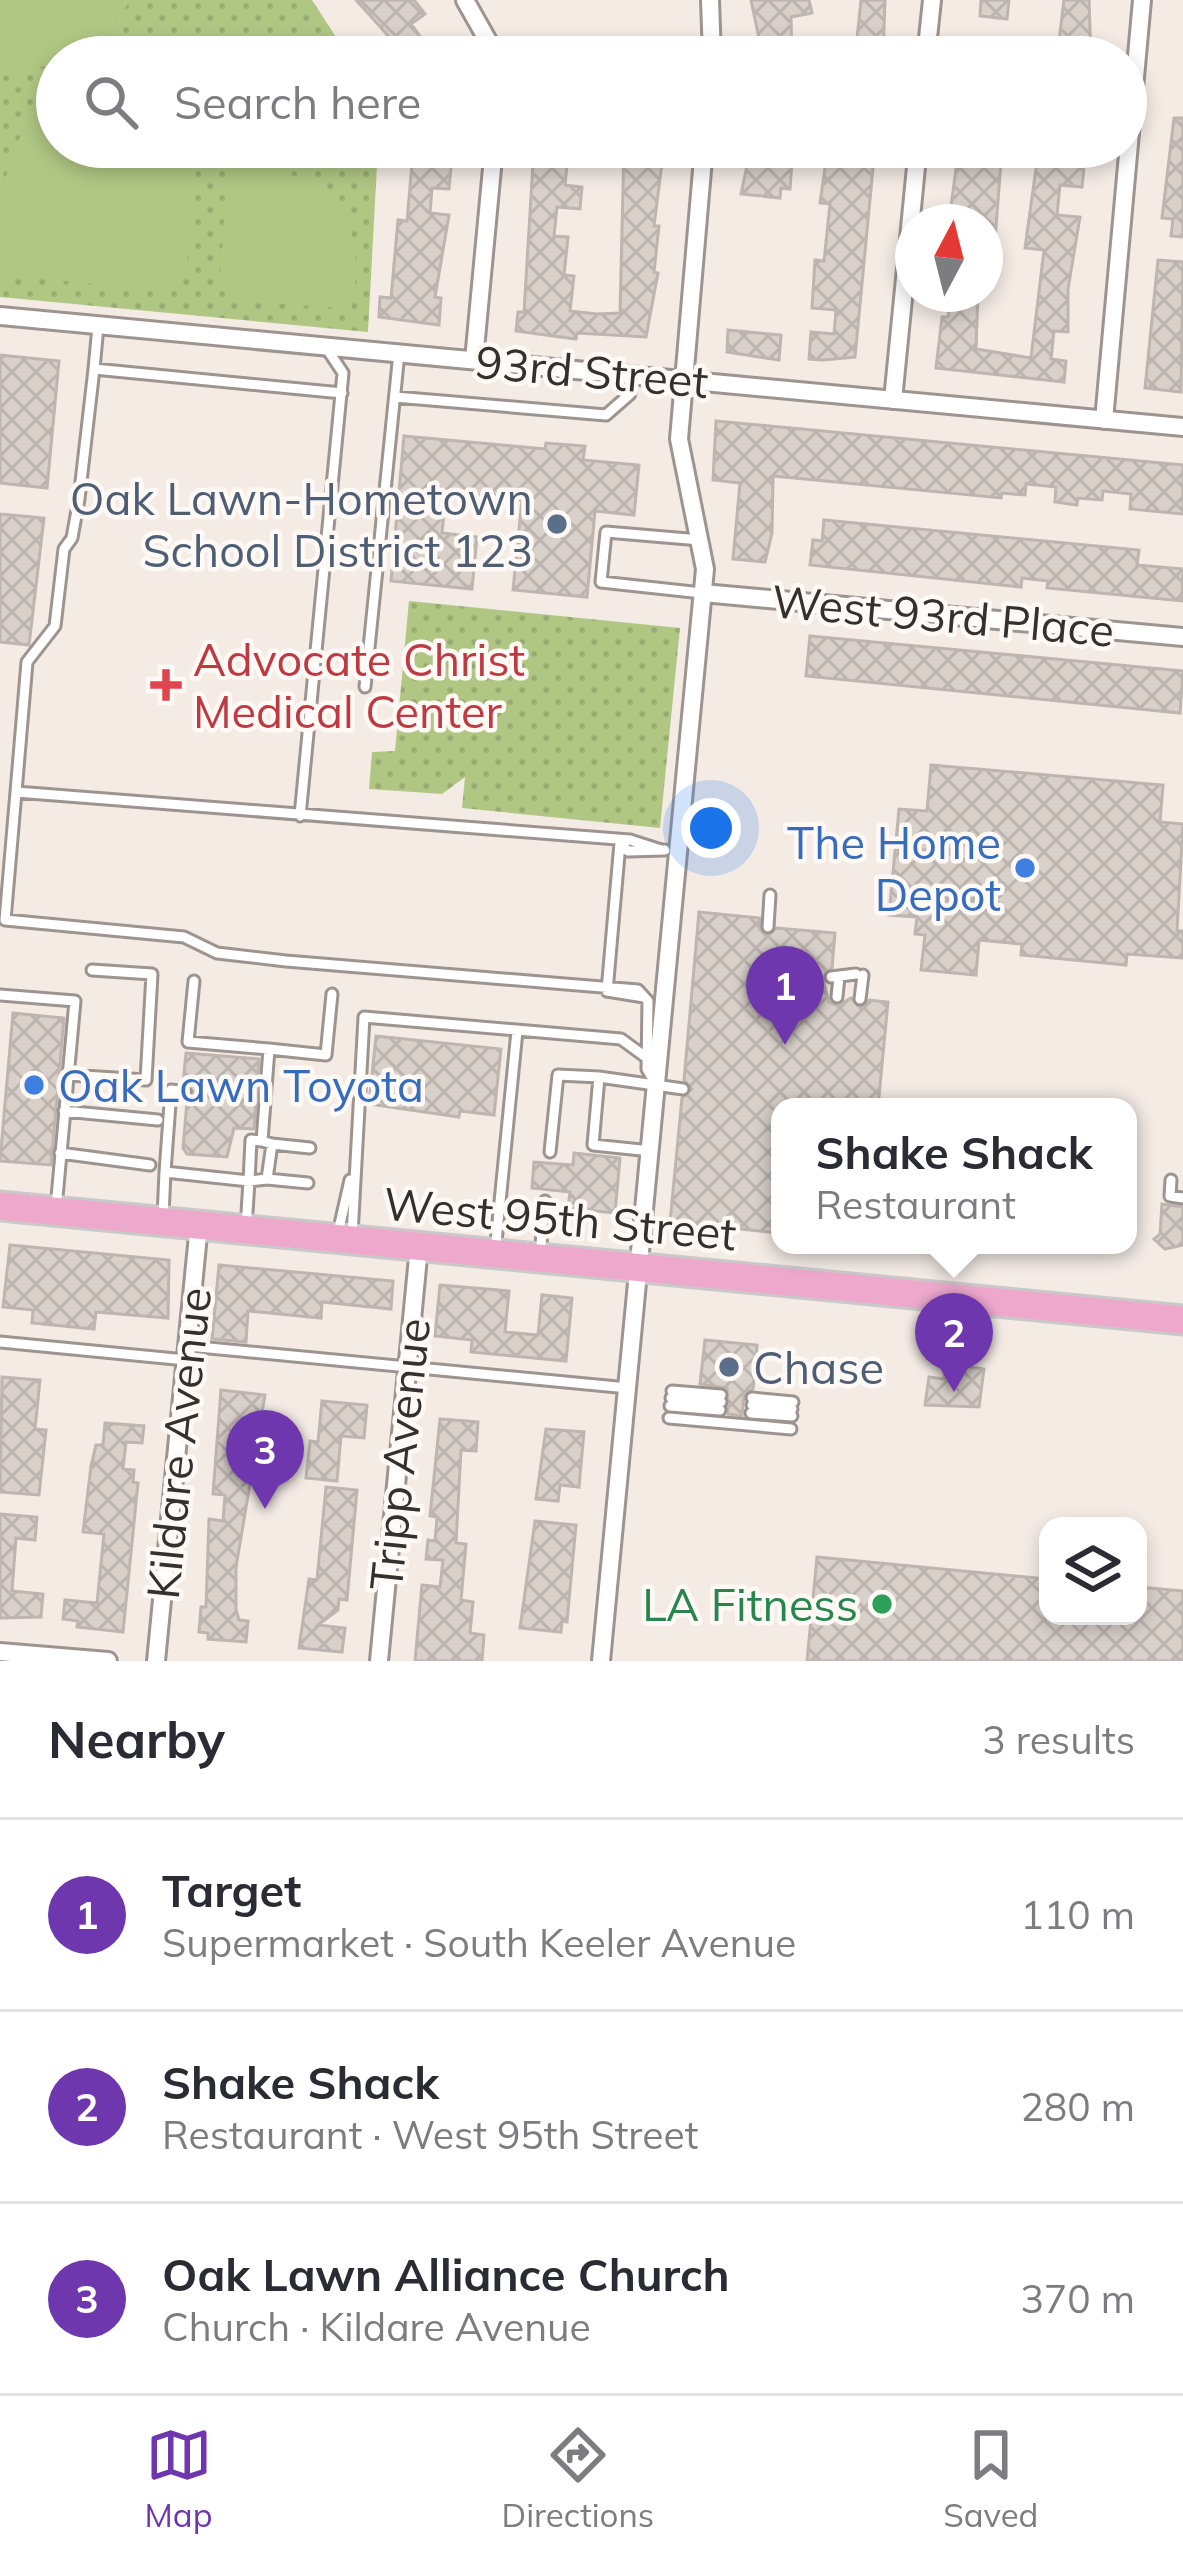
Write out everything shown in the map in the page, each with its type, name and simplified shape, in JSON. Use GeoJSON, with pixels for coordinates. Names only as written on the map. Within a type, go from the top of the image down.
{"type":"FeatureCollection","features":[{"type":"Feature","properties":{"kind":"main road","name":"West 95th Street"},"geometry":{"type":"LineString","coordinates":[[0,1206],[1183,1320]]}},
{"type":"Feature","properties":{"kind":"street"},"geometry":{"type":"LineString","coordinates":[[465,0],[485,36]]}},
{"type":"Feature","properties":{"kind":"street"},"geometry":{"type":"LineString","coordinates":[[710,0],[711,36]]}},
{"type":"Feature","properties":{"kind":"street"},"geometry":{"type":"LineString","coordinates":[[928,36],[932,0]]}},
{"type":"Feature","properties":{"kind":"street"},"geometry":{"type":"LineString","coordinates":[[1139,36],[1142,0]]}},
{"type":"Feature","properties":{"kind":"street"},"geometry":{"type":"LineString","coordinates":[[474,360],[492,168]]}},
{"type":"Feature","properties":{"kind":"street"},"geometry":{"type":"LineString","coordinates":[[601,1661],[657,1086],[670,851],[703,593],[700,540],[680,468],[702,168]]}},
{"type":"Feature","properties":{"kind":"street"},"geometry":{"type":"LineString","coordinates":[[893,400],[915,168]]}},
{"type":"Feature","properties":{"kind":"street"},"geometry":{"type":"LineString","coordinates":[[1104,420],[1127,168]]}},
{"type":"Feature","properties":{"kind":"street","name":"93rd Street"},"geometry":{"type":"LineString","coordinates":[[0,316],[332,354],[399,353],[1183,427]]}},
{"type":"Feature","properties":{"kind":"street","name":"West 93rd Place"},"geometry":{"type":"LineString","coordinates":[[703,593],[1183,637]]}},
{"type":"Feature","properties":{"kind":"street","name":"Kildare Avenue"},"geometry":{"type":"LineString","coordinates":[[156,1661],[199,1226]]}},
{"type":"Feature","properties":{"kind":"street","name":"Tripp Avenue"},"geometry":{"type":"LineString","coordinates":[[379,1661],[419,1246]]}},
{"type":"Feature","properties":{"kind":"street"},"geometry":{"type":"LineString","coordinates":[[0,1652],[108,1661]]}},
{"type":"Feature","properties":{"kind":"lane"},"geometry":{"type":"LineString","coordinates":[[98,325],[79,499],[72,538],[64,549],[55,626],[27,662],[4,920],[184,937],[217,953],[644,997],[646,1069],[657,1086]]}},
{"type":"Feature","properties":{"kind":"lane"},"geometry":{"type":"LineString","coordinates":[[365,687],[399,353]]}},
{"type":"Feature","properties":{"kind":"lane"},"geometry":{"type":"LineString","coordinates":[[300,816],[336,392],[332,354]]}},
{"type":"Feature","properties":{"kind":"lane"},"geometry":{"type":"LineString","coordinates":[[94,369],[336,392]]}},
{"type":"Feature","properties":{"kind":"lane"},"geometry":{"type":"LineString","coordinates":[[395,397],[606,415],[630,394],[630,375]]}},
{"type":"Feature","properties":{"kind":"lane"},"geometry":{"type":"LineString","coordinates":[[700,540],[606,532],[601,582],[703,593]]}},
{"type":"Feature","properties":{"kind":"lane"},"geometry":{"type":"LineString","coordinates":[[16,791],[670,851]]}},
{"type":"Feature","properties":{"kind":"lane"},"geometry":{"type":"LineString","coordinates":[[607,991],[620,843]]}},
{"type":"Feature","properties":{"kind":"lane"},"geometry":{"type":"LineString","coordinates":[[767,927],[770,895]]}},
{"type":"Feature","properties":{"kind":"lane"},"geometry":{"type":"LineString","coordinates":[[68,1075],[146,1080],[152,974],[92,970]]}},
{"type":"Feature","properties":{"kind":"lane"},"geometry":{"type":"LineString","coordinates":[[836,997],[835,976],[860,975],[860,999]]}},
{"type":"Feature","properties":{"kind":"lane"},"geometry":{"type":"LineString","coordinates":[[194,981],[188,1042],[326,1055],[332,994]]}},
{"type":"Feature","properties":{"kind":"lane"},"geometry":{"type":"LineString","coordinates":[[0,995],[75,1001],[55,1212]]}},
{"type":"Feature","properties":{"kind":"lane"},"geometry":{"type":"LineString","coordinates":[[344,1239],[364,1017],[621,1039],[647,1058]]}},
{"type":"Feature","properties":{"kind":"lane"},"geometry":{"type":"LineString","coordinates":[[495,1254],[518,1031]]}},
{"type":"Feature","properties":{"kind":"lane"},"geometry":{"type":"LineString","coordinates":[[268,1179],[269,1049]]}},
{"type":"Feature","properties":{"kind":"lane"},"geometry":{"type":"LineString","coordinates":[[550,1152],[558,1075],[683,1089]]}},
{"type":"Feature","properties":{"kind":"lane"},"geometry":{"type":"LineString","coordinates":[[599,1077],[592,1145],[651,1151]]}},
{"type":"Feature","properties":{"kind":"lane"},"geometry":{"type":"LineString","coordinates":[[162,1222],[171,1090],[185,1091]]}},
{"type":"Feature","properties":{"kind":"lane"},"geometry":{"type":"LineString","coordinates":[[64,1111],[158,1120]]}},
{"type":"Feature","properties":{"kind":"lane"},"geometry":{"type":"LineString","coordinates":[[246,1230],[251,1140],[310,1148]]}},
{"type":"Feature","properties":{"kind":"lane"},"geometry":{"type":"LineString","coordinates":[[60,1153],[150,1165]]}},
{"type":"Feature","properties":{"kind":"lane"},"geometry":{"type":"LineString","coordinates":[[165,1172],[308,1183]]}},
{"type":"Feature","properties":{"kind":"lane"},"geometry":{"type":"LineString","coordinates":[[1171,1180],[1170,1196],[1183,1198]]}},
{"type":"Feature","properties":{"kind":"lane"},"geometry":{"type":"LineString","coordinates":[[540,1258],[545,1201]]}},
{"type":"Feature","properties":{"kind":"lane"},"geometry":{"type":"LineString","coordinates":[[0,1342],[408,1366],[628,1388]]}},
{"type":"Feature","properties":{"kind":"lane"},"geometry":{"type":"LineString","coordinates":[[721,1402],[670,1403],[791,1429]]}},
{"type":"Feature","properties":{"kind":"lane"},"geometry":{"type":"LineString","coordinates":[[752,1405],[792,1409]]}},
{"type":"Feature","properties":{"kind":"green space"},"geometry":{"type":"Polygon","coordinates":[[[0,0],[312,0],[335,36],[36,36],[36,168],[377,168],[368,332],[0,297],[0,0]]]}},
{"type":"Feature","properties":{"kind":"green space"},"geometry":{"type":"Polygon","coordinates":[[[0,0],[131,0],[104,36],[36,36],[36,68],[0,77],[0,0]]]}},
{"type":"Feature","properties":{"kind":"green space"},"geometry":{"type":"Polygon","coordinates":[[[36,115],[36,168],[196,168],[186,278],[168,292],[0,274],[7,173],[24,130],[36,115]]]}},
{"type":"Feature","properties":{"kind":"green space"},"geometry":{"type":"Polygon","coordinates":[[[229,168],[290,174],[333,201],[346,221],[356,274],[351,309],[237,300],[219,289],[229,168]]]}},
{"type":"Feature","properties":{"kind":"green space"},"geometry":{"type":"Polygon","coordinates":[[[409,601],[680,628],[660,828],[462,808],[465,777],[442,794],[369,789],[372,752],[395,751],[409,601]]]}},
{"type":"Feature","properties":{"kind":"building"},"geometry":{"type":"Polygon","coordinates":[[[356,0],[414,0],[425,14],[411,24],[420,36],[388,36],[356,0]]]}},
{"type":"Feature","properties":{"kind":"building"},"geometry":{"type":"Polygon","coordinates":[[[751,0],[809,0],[812,13],[791,17],[791,36],[759,36],[751,0]]]}},
{"type":"Feature","properties":{"kind":"building"},"geometry":{"type":"Polygon","coordinates":[[[861,0],[885,0],[884,36],[857,36],[861,0]]]}},
{"type":"Feature","properties":{"kind":"building"},"geometry":{"type":"Polygon","coordinates":[[[981,0],[1009,0],[1007,19],[980,16],[981,0]]]}},
{"type":"Feature","properties":{"kind":"building"},"geometry":{"type":"Polygon","coordinates":[[[1064,0],[1089,0],[1090,36],[1060,36],[1064,0]]]}},
{"type":"Feature","properties":{"kind":"building"},"geometry":{"type":"Polygon","coordinates":[[[1174,118],[1183,118],[1183,237],[1171,236],[1173,219],[1162,218],[1174,118]]]}},
{"type":"Feature","properties":{"kind":"building"},"geometry":{"type":"Polygon","coordinates":[[[412,168],[451,168],[449,189],[432,188],[430,213],[449,215],[435,297],[441,298],[439,325],[379,317],[380,297],[391,298],[398,220],[407,221],[412,168]]]}},
{"type":"Feature","properties":{"kind":"building"},"geometry":{"type":"Polygon","coordinates":[[[533,168],[567,168],[565,185],[582,187],[580,209],[557,207],[554,236],[568,237],[564,275],[574,276],[570,311],[597,314],[620,313],[623,168],[661,168],[654,226],[659,226],[654,272],[658,273],[646,337],[577,333],[576,339],[516,331],[518,312],[524,312],[533,168]]]}},
{"type":"Feature","properties":{"kind":"building"},"geometry":{"type":"Polygon","coordinates":[[[747,168],[792,168],[790,189],[781,188],[780,198],[741,194],[747,168]]]}},
{"type":"Feature","properties":{"kind":"building"},"geometry":{"type":"Polygon","coordinates":[[[825,168],[873,168],[855,357],[809,359],[811,332],[834,334],[836,310],[812,308],[815,260],[824,261],[830,204],[820,203],[825,168]]]}},
{"type":"Feature","properties":{"kind":"building"},"geometry":{"type":"Polygon","coordinates":[[[956,168],[1001,168],[998,204],[951,204],[956,168]]]}},
{"type":"Feature","properties":{"kind":"building"},"geometry":{"type":"Polygon","coordinates":[[[1036,168],[1084,168],[1082,187],[1060,185],[1057,215],[1080,217],[1068,289],[1068,332],[1054,331],[1051,359],[1066,361],[1064,382],[936,368],[942,317],[948,317],[949,312],[977,312],[976,349],[1031,358],[1044,250],[1025,248],[1036,168]]]}},
{"type":"Feature","properties":{"kind":"building"},"geometry":{"type":"Polygon","coordinates":[[[1158,260],[1183,262],[1181,392],[1145,388],[1158,260]]]}},
{"type":"Feature","properties":{"kind":"building"},"geometry":{"type":"Polygon","coordinates":[[[728,330],[781,335],[779,360],[727,352],[728,330]]]}},
{"type":"Feature","properties":{"kind":"building"},"geometry":{"type":"Polygon","coordinates":[[[0,355],[59,361],[47,488],[0,483],[0,355]]]}},
{"type":"Feature","properties":{"kind":"building"},"geometry":{"type":"Polygon","coordinates":[[[716,421],[1183,465],[1183,514],[1130,509],[1131,494],[1103,491],[1102,500],[1078,498],[1077,505],[1055,502],[1056,487],[1026,484],[1025,495],[1002,493],[1001,498],[773,476],[772,533],[765,562],[733,559],[740,483],[713,480],[716,421]]]}},
{"type":"Feature","properties":{"kind":"building","name":"Oak Lawn-Hometown School District 123"},"geometry":{"type":"Polygon","coordinates":[[[404,436],[545,449],[546,443],[585,446],[583,460],[639,465],[634,515],[595,511],[587,597],[513,590],[522,500],[446,493],[442,533],[477,537],[472,589],[391,581],[404,436]]]}},
{"type":"Feature","properties":{"kind":"building"},"geometry":{"type":"Polygon","coordinates":[[[0,514],[44,518],[29,645],[0,642],[0,514]]]}},
{"type":"Feature","properties":{"kind":"building"},"geometry":{"type":"Polygon","coordinates":[[[824,520],[1139,550],[1137,565],[1183,569],[1182,601],[1047,588],[1048,581],[1022,578],[1021,587],[810,565],[813,540],[822,541],[824,520]]]}},
{"type":"Feature","properties":{"kind":"building"},"geometry":{"type":"Polygon","coordinates":[[[810,636],[1183,671],[1180,713],[806,676],[810,636]]]}},
{"type":"Feature","properties":{"kind":"building","name":"The Home Depot"},"geometry":{"type":"Polygon","coordinates":[[[931,765],[1163,785],[1160,822],[1183,824],[1177,931],[1183,931],[1183,958],[1127,954],[1126,965],[1021,955],[1022,944],[979,940],[976,975],[921,970],[925,935],[915,934],[917,917],[889,915],[899,809],[927,811],[931,765]]]}},
{"type":"Feature","properties":{"kind":"building"},"geometry":{"type":"Polygon","coordinates":[[[699,912],[760,918],[760,930],[766,936],[777,928],[835,933],[832,968],[822,977],[829,1002],[837,1006],[851,998],[860,1008],[869,1000],[888,1002],[879,1098],[771,1098],[771,1232],[670,1222],[682,1098],[692,1089],[684,1080],[699,912]]]}},
{"type":"Feature","properties":{"kind":"building","name":"Oak Lawn Toyota"},"geometry":{"type":"Polygon","coordinates":[[[13,1013],[64,1018],[51,1165],[0,1161],[13,1013]]]}},
{"type":"Feature","properties":{"kind":"building"},"geometry":{"type":"Polygon","coordinates":[[[376,1036],[501,1049],[494,1115],[460,1111],[459,1117],[369,1104],[376,1036]]]}},
{"type":"Feature","properties":{"kind":"building"},"geometry":{"type":"Polygon","coordinates":[[[186,1053],[259,1059],[254,1129],[234,1128],[227,1157],[187,1154],[183,1148],[187,1101],[194,1092],[183,1083],[186,1053]]]}},
{"type":"Feature","properties":{"kind":"building"},"geometry":{"type":"Polygon","coordinates":[[[574,1153],[620,1158],[615,1213],[568,1208],[570,1192],[532,1188],[534,1162],[573,1165],[574,1153]]]}},
{"type":"Feature","properties":{"kind":"building"},"geometry":{"type":"Polygon","coordinates":[[[1162,1204],[1183,1207],[1183,1245],[1165,1249],[1154,1239],[1160,1234],[1162,1204]]]}},
{"type":"Feature","properties":{"kind":"building"},"geometry":{"type":"Polygon","coordinates":[[[10,1245],[169,1260],[168,1318],[96,1312],[94,1329],[32,1323],[33,1310],[3,1307],[10,1245]]]}},
{"type":"Feature","properties":{"kind":"building"},"geometry":{"type":"Polygon","coordinates":[[[219,1265],[393,1281],[391,1309],[322,1302],[321,1318],[248,1311],[246,1342],[212,1339],[219,1265]]]}},
{"type":"Feature","properties":{"kind":"building"},"geometry":{"type":"Polygon","coordinates":[[[440,1285],[509,1291],[505,1332],[538,1335],[542,1295],[572,1298],[566,1361],[471,1352],[472,1340],[435,1336],[440,1285]]]}},
{"type":"Feature","properties":{"kind":"building","name":"Chase"},"geometry":{"type":"Polygon","coordinates":[[[705,1340],[757,1345],[753,1389],[744,1394],[742,1416],[728,1414],[727,1388],[700,1384],[705,1340]]]}},
{"type":"Feature","properties":{"kind":"building"},"geometry":{"type":"Polygon","coordinates":[[[945,1367],[984,1369],[979,1407],[925,1405],[929,1377],[944,1379],[945,1367]]]}},
{"type":"Feature","properties":{"kind":"building"},"geometry":{"type":"Polygon","coordinates":[[[2,1377],[40,1380],[35,1429],[46,1430],[39,1495],[0,1492],[2,1377]]]}},
{"type":"Feature","properties":{"kind":"building"},"geometry":{"type":"Polygon","coordinates":[[[221,1390],[265,1395],[236,1567],[236,1610],[239,1620],[248,1621],[246,1642],[208,1639],[208,1633],[199,1632],[201,1607],[206,1607],[209,1519],[223,1521],[225,1495],[213,1494],[221,1390]]]}},
{"type":"Feature","properties":{"kind":"building"},"geometry":{"type":"Polygon","coordinates":[[[322,1401],[367,1405],[364,1438],[341,1436],[337,1481],[306,1478],[310,1441],[318,1442],[322,1401]]]}},
{"type":"Feature","properties":{"kind":"building"},"geometry":{"type":"Polygon","coordinates":[[[440,1419],[478,1422],[476,1451],[461,1450],[456,1543],[466,1544],[461,1600],[473,1602],[470,1633],[484,1635],[482,1661],[415,1661],[422,1585],[440,1587],[443,1560],[426,1559],[428,1540],[435,1541],[437,1517],[430,1516],[440,1419]]]}},
{"type":"Feature","properties":{"kind":"building"},"geometry":{"type":"Polygon","coordinates":[[[105,1423],[144,1426],[142,1443],[126,1442],[123,1469],[134,1470],[133,1482],[138,1483],[123,1632],[77,1627],[78,1621],[63,1619],[65,1600],[97,1603],[104,1534],[83,1532],[91,1466],[96,1445],[103,1445],[105,1423]]]}},
{"type":"Feature","properties":{"kind":"building"},"geometry":{"type":"Polygon","coordinates":[[[546,1429],[584,1432],[579,1487],[560,1485],[558,1501],[536,1499],[546,1429]]]}},
{"type":"Feature","properties":{"kind":"building"},"geometry":{"type":"Polygon","coordinates":[[[326,1487],[357,1490],[347,1600],[339,1599],[338,1610],[318,1625],[345,1628],[342,1652],[299,1648],[309,1579],[317,1580],[326,1487]]]}},
{"type":"Feature","properties":{"kind":"building"},"geometry":{"type":"Polygon","coordinates":[[[0,1514],[37,1517],[35,1540],[16,1538],[12,1591],[43,1594],[41,1617],[0,1618],[0,1514]]]}},
{"type":"Feature","properties":{"kind":"building"},"geometry":{"type":"Polygon","coordinates":[[[535,1521],[576,1525],[567,1622],[562,1621],[561,1632],[520,1628],[535,1521]]]}},
{"type":"Feature","properties":{"kind":"building"},"geometry":{"type":"Polygon","coordinates":[[[817,1557],[1039,1578],[1039,1625],[1147,1625],[1147,1588],[1183,1591],[1183,1661],[807,1661],[817,1557]]]}},
{"type":"Feature","properties":{"kind":"place","name":"Oak Lawn-Hometown School District 123"},"geometry":{"type":"Point","coordinates":[557,524]}},
{"type":"Feature","properties":{"kind":"place","name":"Advocate Christ Medical Center"},"geometry":{"type":"Point","coordinates":[166,685]}},
{"type":"Feature","properties":{"kind":"place","name":"The Home Depot"},"geometry":{"type":"Point","coordinates":[1025,868]}},
{"type":"Feature","properties":{"kind":"place","name":"Target"},"geometry":{"type":"Point","coordinates":[785,1045]}},
{"type":"Feature","properties":{"kind":"place","name":"Oak Lawn Toyota"},"geometry":{"type":"Point","coordinates":[34,1085]}},
{"type":"Feature","properties":{"kind":"place","name":"Chase"},"geometry":{"type":"Point","coordinates":[729,1367]}},
{"type":"Feature","properties":{"kind":"place","name":"Shake Shack"},"geometry":{"type":"Point","coordinates":[954,1392]}},
{"type":"Feature","properties":{"kind":"place","name":"Oak Lawn Alliance Church"},"geometry":{"type":"Point","coordinates":[265,1509]}},
{"type":"Feature","properties":{"kind":"place","name":"LA Fitness"},"geometry":{"type":"Point","coordinates":[882,1604]}}]}
